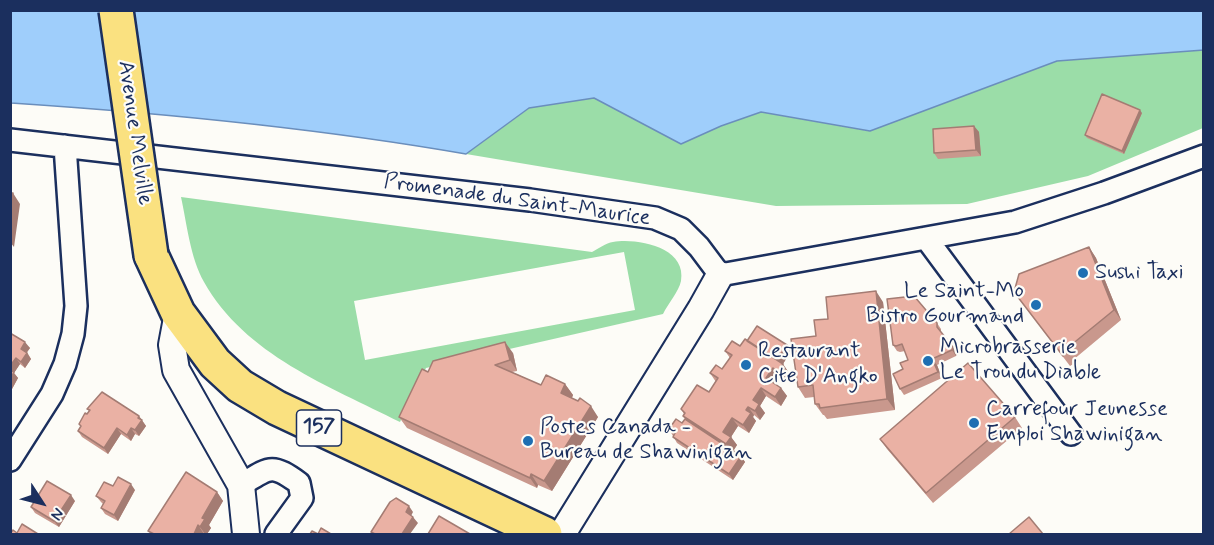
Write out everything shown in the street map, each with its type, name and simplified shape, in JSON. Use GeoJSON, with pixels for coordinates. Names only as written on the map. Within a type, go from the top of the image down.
{"type":"FeatureCollection","features":[{"type":"Feature","properties":{"kind":"main road","name":"Avenue Melville"},"geometry":{"type":"LineString","coordinates":[[116,10],[151,255],[178,313]]}},
{"type":"Feature","properties":{"kind":"main road","name":"157"},"geometry":{"type":"LineString","coordinates":[[178,313],[215,363],[240,386],[258,397],[545,534]]}},
{"type":"Feature","properties":{"kind":"street","name":"Promenade du Saint-Maurice"},"geometry":{"type":"LineString","coordinates":[[10,140],[530,200],[655,218],[681,229],[699,247],[720,275]]}},
{"type":"Feature","properties":{"kind":"street"},"geometry":{"type":"LineString","coordinates":[[10,460],[52,394],[65,364],[73,334],[76,306],[65,146]]}},
{"type":"Feature","properties":{"kind":"street"},"geometry":{"type":"LineString","coordinates":[[562,534],[720,275],[1015,222],[1104,193],[1203,156]]}},
{"type":"Feature","properties":{"kind":"street"},"geometry":{"type":"LineString","coordinates":[[926,238],[1071,434]]}},
{"type":"Feature","properties":{"kind":"street"},"geometry":{"type":"LineString","coordinates":[[178,313],[172,345],[176,370],[241,485],[246,534]]}},
{"type":"Feature","properties":{"kind":"street"},"geometry":{"type":"LineString","coordinates":[[241,485],[266,469],[281,470],[299,483],[302,498],[276,534]]}},
{"type":"Feature","properties":{"kind":"green space"},"geometry":{"type":"Polygon","coordinates":[[[1203,50],[1203,128],[1088,176],[967,204],[776,206],[466,154],[529,108],[594,98],[681,144],[721,126],[761,112],[869,131],[1057,61],[1203,50]]]}},
{"type":"Feature","properties":{"kind":"green space"},"geometry":{"type":"Polygon","coordinates":[[[181,197],[592,252],[610,243],[623,241],[647,244],[658,247],[676,260],[681,269],[681,281],[663,314],[426,368],[400,422],[291,366],[242,330],[221,307],[199,272],[192,251],[181,197]],[[624,252],[354,301],[365,360],[635,310],[624,252]]]}},
{"type":"Feature","properties":{"kind":"water"},"geometry":{"type":"Polygon","coordinates":[[[1203,10],[1204,50],[1057,61],[870,131],[761,112],[721,126],[681,144],[594,98],[529,108],[466,154],[353,136],[239,122],[11,103],[10,11],[1203,10]]]}},
{"type":"Feature","properties":{"kind":"building"},"geometry":{"type":"Polygon","coordinates":[[[1102,94],[1140,110],[1122,151],[1085,135],[1102,94]]]}},
{"type":"Feature","properties":{"kind":"building"},"geometry":{"type":"Polygon","coordinates":[[[974,126],[976,150],[934,153],[933,129],[974,126]]]}},
{"type":"Feature","properties":{"kind":"building"},"geometry":{"type":"Polygon","coordinates":[[[10,193],[13,193],[10,210],[10,193]]]}},
{"type":"Feature","properties":{"kind":"building"},"geometry":{"type":"Polygon","coordinates":[[[1089,247],[1114,310],[1065,350],[1067,352],[1063,356],[1014,292],[1019,274],[1089,247]]]}},
{"type":"Feature","properties":{"kind":"building"},"geometry":{"type":"Polygon","coordinates":[[[876,291],[887,399],[820,408],[819,404],[815,404],[813,385],[798,387],[791,339],[816,336],[814,320],[828,319],[826,297],[876,291]]]}},
{"type":"Feature","properties":{"kind":"building"},"geometry":{"type":"Polygon","coordinates":[[[914,296],[937,323],[937,327],[953,347],[952,350],[932,359],[938,372],[900,389],[893,374],[903,369],[900,363],[908,360],[902,344],[893,345],[887,299],[914,296]]]}},
{"type":"Feature","properties":{"kind":"building"},"geometry":{"type":"Polygon","coordinates":[[[757,326],[787,345],[777,360],[747,341],[757,326]]]}},
{"type":"Feature","properties":{"kind":"building"},"geometry":{"type":"Polygon","coordinates":[[[10,333],[25,342],[21,349],[27,353],[21,362],[16,358],[10,366],[10,333]]]}},
{"type":"Feature","properties":{"kind":"building"},"geometry":{"type":"Polygon","coordinates":[[[745,339],[783,364],[778,372],[773,368],[766,378],[781,388],[775,397],[761,388],[753,400],[759,404],[755,411],[748,407],[746,410],[751,413],[743,425],[732,418],[723,432],[731,437],[726,444],[683,416],[685,413],[681,409],[697,385],[709,392],[718,378],[710,373],[716,365],[722,369],[732,355],[725,351],[732,341],[740,346],[745,339]]]}},
{"type":"Feature","properties":{"kind":"building"},"geometry":{"type":"Polygon","coordinates":[[[505,342],[510,360],[495,365],[541,385],[546,375],[565,384],[561,393],[578,401],[580,398],[591,406],[544,481],[531,474],[530,478],[399,417],[422,369],[428,372],[433,361],[505,342]]]}},
{"type":"Feature","properties":{"kind":"building"},"geometry":{"type":"Polygon","coordinates":[[[968,363],[1015,417],[926,493],[880,439],[968,363]]]}},
{"type":"Feature","properties":{"kind":"building"},"geometry":{"type":"Polygon","coordinates":[[[102,392],[142,420],[135,430],[131,428],[127,435],[117,428],[104,448],[78,431],[85,413],[87,414],[90,410],[87,409],[102,392]]]}},
{"type":"Feature","properties":{"kind":"building"},"geometry":{"type":"Polygon","coordinates":[[[676,419],[682,423],[685,419],[741,456],[729,474],[673,437],[675,433],[669,429],[676,419]]]}},
{"type":"Feature","properties":{"kind":"building"},"geometry":{"type":"Polygon","coordinates":[[[186,472],[217,492],[202,518],[205,519],[200,527],[198,525],[194,534],[154,534],[148,531],[186,472]]]}},
{"type":"Feature","properties":{"kind":"building"},"geometry":{"type":"Polygon","coordinates":[[[118,477],[131,484],[114,515],[101,508],[105,501],[96,496],[104,482],[113,486],[118,477]]]}},
{"type":"Feature","properties":{"kind":"building"},"geometry":{"type":"Polygon","coordinates":[[[47,481],[71,495],[54,521],[31,507],[47,481]]]}},
{"type":"Feature","properties":{"kind":"building"},"geometry":{"type":"Polygon","coordinates":[[[396,498],[409,506],[406,512],[413,517],[402,534],[371,532],[390,502],[396,498]]]}},
{"type":"Feature","properties":{"kind":"building"},"geometry":{"type":"Polygon","coordinates":[[[439,516],[470,534],[428,534],[439,516]]]}},
{"type":"Feature","properties":{"kind":"building"},"geometry":{"type":"Polygon","coordinates":[[[1029,517],[1043,534],[1009,534],[1029,517]]]}},
{"type":"Feature","properties":{"kind":"building"},"geometry":{"type":"Polygon","coordinates":[[[22,524],[38,534],[10,534],[13,530],[17,533],[22,524]]]}},
{"type":"Feature","properties":{"kind":"building"},"geometry":{"type":"Polygon","coordinates":[[[321,528],[331,534],[318,534],[321,528]]]}},
{"type":"Feature","properties":{"kind":"place","name":"Sushi Taxi"},"geometry":{"type":"Point","coordinates":[1083,273]}},
{"type":"Feature","properties":{"kind":"place","name":"Le Saint-Mo Bistro Gourmand"},"geometry":{"type":"Point","coordinates":[1036,305]}},
{"type":"Feature","properties":{"kind":"place","name":"Microbrasserie Le Trou du Diable"},"geometry":{"type":"Point","coordinates":[928,361]}},
{"type":"Feature","properties":{"kind":"place","name":"Restaurant Cite D'Angko"},"geometry":{"type":"Point","coordinates":[746,365]}},
{"type":"Feature","properties":{"kind":"place","name":"Carrefour Jeunesse Emploi Shawinigan"},"geometry":{"type":"Point","coordinates":[974,423]}},
{"type":"Feature","properties":{"kind":"place","name":"Postes Canada - Bureau de Shawinigan"},"geometry":{"type":"Point","coordinates":[528,441]}}]}
